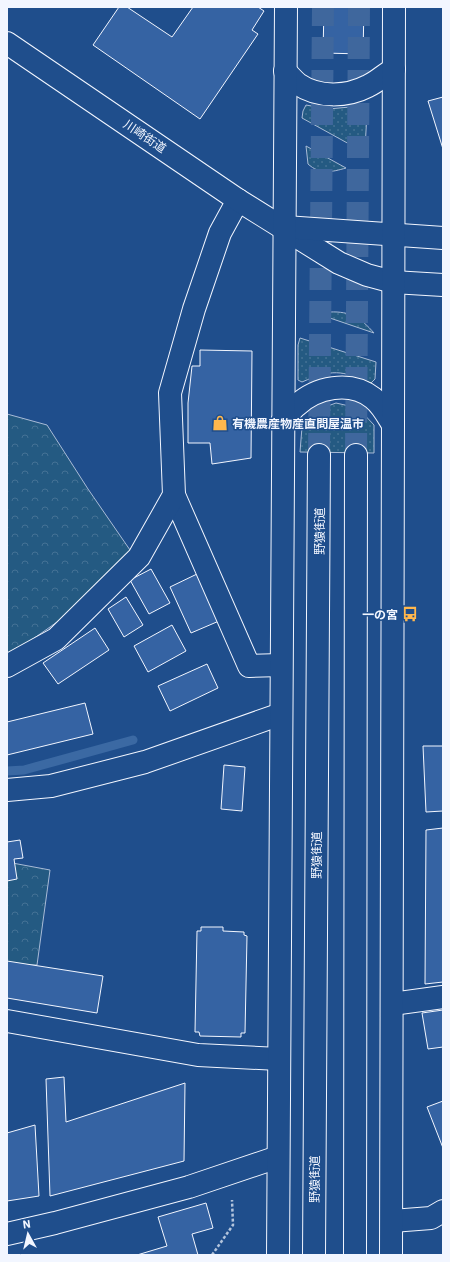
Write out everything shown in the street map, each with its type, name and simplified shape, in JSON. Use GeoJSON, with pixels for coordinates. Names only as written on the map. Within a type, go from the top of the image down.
{"type":"FeatureCollection","features":[{"type":"Feature","properties":{"kind":"main road"},"geometry":{"type":"LineString","coordinates":[[278,1255],[283,227],[286,7]]}},
{"type":"Feature","properties":{"kind":"main road"},"geometry":{"type":"LineString","coordinates":[[391,1255],[394,7]]}},
{"type":"Feature","properties":{"kind":"main road","name":"川崎街道"},"geometry":{"type":"LineString","coordinates":[[7,43],[238,200],[339,263],[367,276],[393,282],[443,285]]}},
{"type":"Feature","properties":{"kind":"main road"},"geometry":{"type":"LineString","coordinates":[[285,71],[298,84],[310,91],[338,94],[351,93],[368,86],[394,68]]}},
{"type":"Feature","properties":{"kind":"main road"},"geometry":{"type":"LineString","coordinates":[[238,200],[220,233],[194,309],[170,393],[174,495],[249,666],[281,666]]}},
{"type":"Feature","properties":{"kind":"main road","name":"川崎街道"},"geometry":{"type":"LineString","coordinates":[[283,227],[443,238]]}},
{"type":"Feature","properties":{"kind":"main road"},"geometry":{"type":"LineString","coordinates":[[282,422],[297,405],[309,397],[325,389],[338,387],[356,389],[372,397],[384,409],[393,425]]}},
{"type":"Feature","properties":{"kind":"main road","name":"野猿街道"},"geometry":{"type":"LineString","coordinates":[[314,1255],[319,455]]}},
{"type":"Feature","properties":{"kind":"main road"},"geometry":{"type":"LineString","coordinates":[[355,1255],[356,455]]}},
{"type":"Feature","properties":{"kind":"main road"},"geometry":{"type":"LineString","coordinates":[[7,666],[56,639],[139,557],[174,495]]}},
{"type":"Feature","properties":{"kind":"main road"},"geometry":{"type":"LineString","coordinates":[[7,790],[52,786],[145,762],[281,714]]}},
{"type":"Feature","properties":{"kind":"main road"},"geometry":{"type":"LineString","coordinates":[[392,1004],[443,997]]}},
{"type":"Feature","properties":{"kind":"main road"},"geometry":{"type":"LineString","coordinates":[[7,1021],[198,1055],[279,1059]]}},
{"type":"Feature","properties":{"kind":"main road"},"geometry":{"type":"LineString","coordinates":[[7,1234],[55,1223],[189,1187],[278,1157]]}},
{"type":"Feature","properties":{"kind":"main road"},"geometry":{"type":"LineString","coordinates":[[392,1221],[431,1218],[443,1211]]}},
{"type":"Feature","properties":{"kind":"path"},"geometry":{"type":"LineString","coordinates":[[212,1255],[232,1224],[232,1172]]}},
{"type":"Feature","properties":{"kind":"green space"},"geometry":{"type":"Polygon","coordinates":[[[306,105],[328,109],[361,106],[367,113],[365,149],[360,150],[302,118],[306,105]]]}},
{"type":"Feature","properties":{"kind":"green space"},"geometry":{"type":"Polygon","coordinates":[[[306,146],[346,168],[326,172],[317,170],[308,164],[306,146]]]}},
{"type":"Feature","properties":{"kind":"green space"},"geometry":{"type":"Polygon","coordinates":[[[330,312],[355,316],[374,333],[324,316],[330,312]]]}},
{"type":"Feature","properties":{"kind":"green space"},"geometry":{"type":"Polygon","coordinates":[[[300,338],[376,362],[375,379],[371,383],[344,374],[329,373],[302,382],[298,380],[298,345],[300,338]]]}},
{"type":"Feature","properties":{"kind":"green space"},"geometry":{"type":"Polygon","coordinates":[[[336,403],[358,408],[374,425],[374,453],[300,452],[302,427],[314,411],[336,403]]]}},
{"type":"Feature","properties":{"kind":"green space"},"geometry":{"type":"Polygon","coordinates":[[[7,414],[47,425],[88,489],[130,550],[77,608],[13,653],[7,654],[7,414]]]}},
{"type":"Feature","properties":{"kind":"green space"},"geometry":{"type":"Polygon","coordinates":[[[7,862],[50,870],[37,965],[7,965],[7,862]]]}},
{"type":"Feature","properties":{"kind":"building"},"geometry":{"type":"Polygon","coordinates":[[[119,7],[127,7],[172,37],[193,7],[258,7],[264,11],[252,30],[258,34],[200,119],[93,45],[119,7]]]}},
{"type":"Feature","properties":{"kind":"building"},"geometry":{"type":"Polygon","coordinates":[[[324,7],[364,7],[363,54],[323,53],[324,7]]]}},
{"type":"Feature","properties":{"kind":"building"},"geometry":{"type":"Polygon","coordinates":[[[443,97],[443,149],[428,101],[443,97]]]}},
{"type":"Feature","properties":{"kind":"building","name":"有機農産物産直問屋温市"},"geometry":{"type":"Polygon","coordinates":[[[200,350],[252,351],[251,458],[212,464],[210,443],[188,443],[188,403],[192,366],[200,366],[200,350]]]}},
{"type":"Feature","properties":{"kind":"building"},"geometry":{"type":"Polygon","coordinates":[[[151,569],[170,603],[149,614],[130,580],[151,569]]]}},
{"type":"Feature","properties":{"kind":"building"},"geometry":{"type":"Polygon","coordinates":[[[197,574],[219,621],[191,633],[170,587],[197,574]]]}},
{"type":"Feature","properties":{"kind":"building"},"geometry":{"type":"Polygon","coordinates":[[[126,597],[143,625],[124,637],[108,609],[126,597]]]}},
{"type":"Feature","properties":{"kind":"building"},"geometry":{"type":"Polygon","coordinates":[[[172,625],[186,651],[148,672],[134,646],[172,625]]]}},
{"type":"Feature","properties":{"kind":"building"},"geometry":{"type":"Polygon","coordinates":[[[95,628],[109,650],[58,684],[43,663],[95,628]]]}},
{"type":"Feature","properties":{"kind":"building"},"geometry":{"type":"Polygon","coordinates":[[[207,664],[218,688],[170,711],[158,686],[207,664]]]}},
{"type":"Feature","properties":{"kind":"building"},"geometry":{"type":"Polygon","coordinates":[[[85,703],[93,734],[7,755],[7,722],[85,703]]]}},
{"type":"Feature","properties":{"kind":"building"},"geometry":{"type":"Polygon","coordinates":[[[423,746],[443,746],[443,811],[426,812],[423,746]]]}},
{"type":"Feature","properties":{"kind":"building"},"geometry":{"type":"Polygon","coordinates":[[[224,765],[245,767],[242,811],[221,809],[224,765]]]}},
{"type":"Feature","properties":{"kind":"building"},"geometry":{"type":"Polygon","coordinates":[[[443,828],[443,982],[425,984],[426,830],[443,828]]]}},
{"type":"Feature","properties":{"kind":"building"},"geometry":{"type":"Polygon","coordinates":[[[20,840],[23,858],[14,859],[17,879],[7,881],[7,842],[20,840]]]}},
{"type":"Feature","properties":{"kind":"building"},"geometry":{"type":"Polygon","coordinates":[[[201,927],[223,927],[223,931],[244,932],[244,935],[247,936],[245,1033],[241,1033],[241,1037],[200,1036],[199,1032],[195,1032],[197,931],[201,931],[201,927]]]}},
{"type":"Feature","properties":{"kind":"building"},"geometry":{"type":"Polygon","coordinates":[[[7,961],[103,976],[97,1013],[7,998],[7,961]]]}},
{"type":"Feature","properties":{"kind":"building"},"geometry":{"type":"Polygon","coordinates":[[[443,1010],[443,1047],[428,1049],[422,1013],[443,1010]]]}},
{"type":"Feature","properties":{"kind":"building"},"geometry":{"type":"Polygon","coordinates":[[[64,1077],[66,1122],[185,1083],[184,1161],[50,1196],[46,1079],[64,1077]]]}},
{"type":"Feature","properties":{"kind":"building"},"geometry":{"type":"Polygon","coordinates":[[[443,1101],[443,1148],[427,1107],[443,1101]]]}},
{"type":"Feature","properties":{"kind":"building"},"geometry":{"type":"Polygon","coordinates":[[[35,1125],[39,1196],[7,1201],[7,1133],[35,1125]]]}},
{"type":"Feature","properties":{"kind":"building"},"geometry":{"type":"Polygon","coordinates":[[[206,1203],[213,1228],[192,1234],[198,1255],[137,1255],[167,1246],[158,1217],[206,1203]]]}},
{"type":"Feature","properties":{"kind":"waterway"},"geometry":{"type":"LineString","coordinates":[[7,771],[24,770],[133,740]]}},
{"type":"Feature","properties":{"kind":"tunnel"},"geometry":{"type":"LineString","coordinates":[[319,455],[323,7]]}},
{"type":"Feature","properties":{"kind":"tunnel"},"geometry":{"type":"LineString","coordinates":[[356,455],[359,7]]}},
{"type":"Feature","properties":{"kind":"place","name":"有機農産物産直問屋温市"},"geometry":{"type":"Point","coordinates":[220,423]}},
{"type":"Feature","properties":{"kind":"place","name":"一の宮"},"geometry":{"type":"Point","coordinates":[410,614]}}]}
